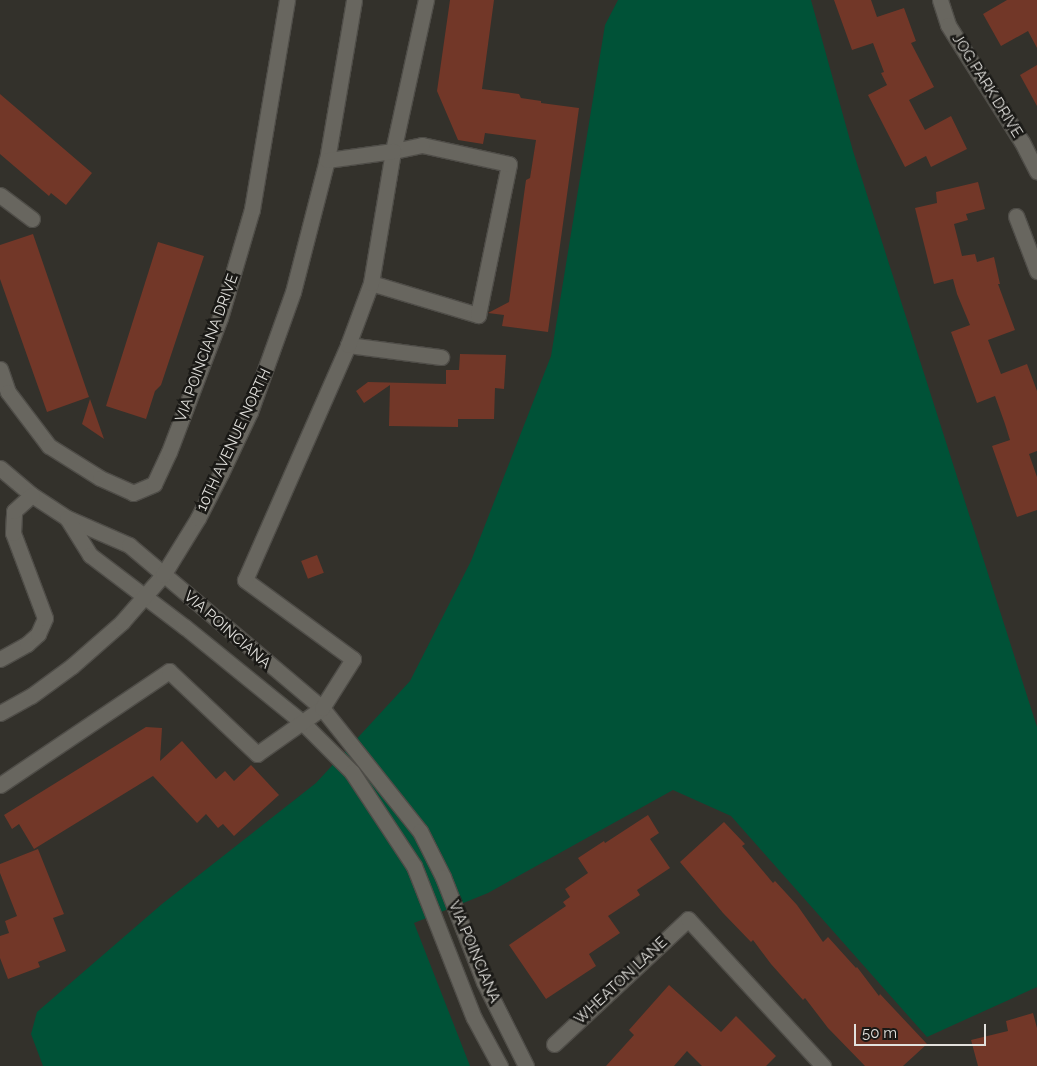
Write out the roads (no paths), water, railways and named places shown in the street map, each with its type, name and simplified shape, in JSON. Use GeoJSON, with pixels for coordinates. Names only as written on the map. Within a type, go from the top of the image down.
{"type":"FeatureCollection","features":[{"type":"Feature","properties":{"kind":"street","name":"VIA POINCIANA DRIVE"},"geometry":{"type":"LineString","coordinates":[[0,369],[4,394],[49,446],[100,478],[133,493],[154,484],[169,452],[220,318],[252,209],[286,0]]}},
{"type":"Feature","properties":{"kind":"street","name":"10TH AVENUE NORTH"},"geometry":{"type":"LineString","coordinates":[[0,713],[31,696],[72,666],[122,622],[163,575],[198,518],[250,412],[293,292],[327,160],[354,0]]}},
{"type":"Feature","properties":{"kind":"street"},"geometry":{"type":"LineString","coordinates":[[0,785],[169,671],[256,754],[322,708],[353,660],[244,580],[348,345],[371,283],[393,151],[426,0]]}},
{"type":"Feature","properties":{"kind":"street","name":"JOG PARK DRIVE"},"geometry":{"type":"LineString","coordinates":[[940,0],[948,25],[1022,142],[1037,171]]}},
{"type":"Feature","properties":{"kind":"street"},"geometry":{"type":"LineString","coordinates":[[327,160],[422,145],[509,164],[478,314],[371,283]]}},
{"type":"Feature","properties":{"kind":"street"},"geometry":{"type":"LineString","coordinates":[[0,195],[32,219]]}},
{"type":"Feature","properties":{"kind":"street"},"geometry":{"type":"LineString","coordinates":[[1016,216],[1037,271]]}},
{"type":"Feature","properties":{"kind":"street"},"geometry":{"type":"LineString","coordinates":[[348,345],[441,357]]}},
{"type":"Feature","properties":{"kind":"street","name":"VIA POINCIANA"},"geometry":{"type":"LineString","coordinates":[[0,468],[32,496],[67,518],[130,545],[163,575],[322,708],[420,831],[443,877],[484,982],[526,1066]]}},
{"type":"Feature","properties":{"kind":"street"},"geometry":{"type":"LineString","coordinates":[[0,659],[27,644],[38,634],[45,618],[13,533],[14,511],[32,496]]}},
{"type":"Feature","properties":{"kind":"street","name":"VIA POINCIANA"},"geometry":{"type":"LineString","coordinates":[[67,518],[90,555],[185,627],[303,723],[356,780],[414,866],[474,1018],[500,1066]]}},
{"type":"Feature","properties":{"kind":"street"},"geometry":{"type":"LineString","coordinates":[[356,780],[370,766]]}},
{"type":"Feature","properties":{"kind":"street","name":"WHEATON LANE"},"geometry":{"type":"LineString","coordinates":[[554,1044],[688,919],[817,1064]]}}]}
